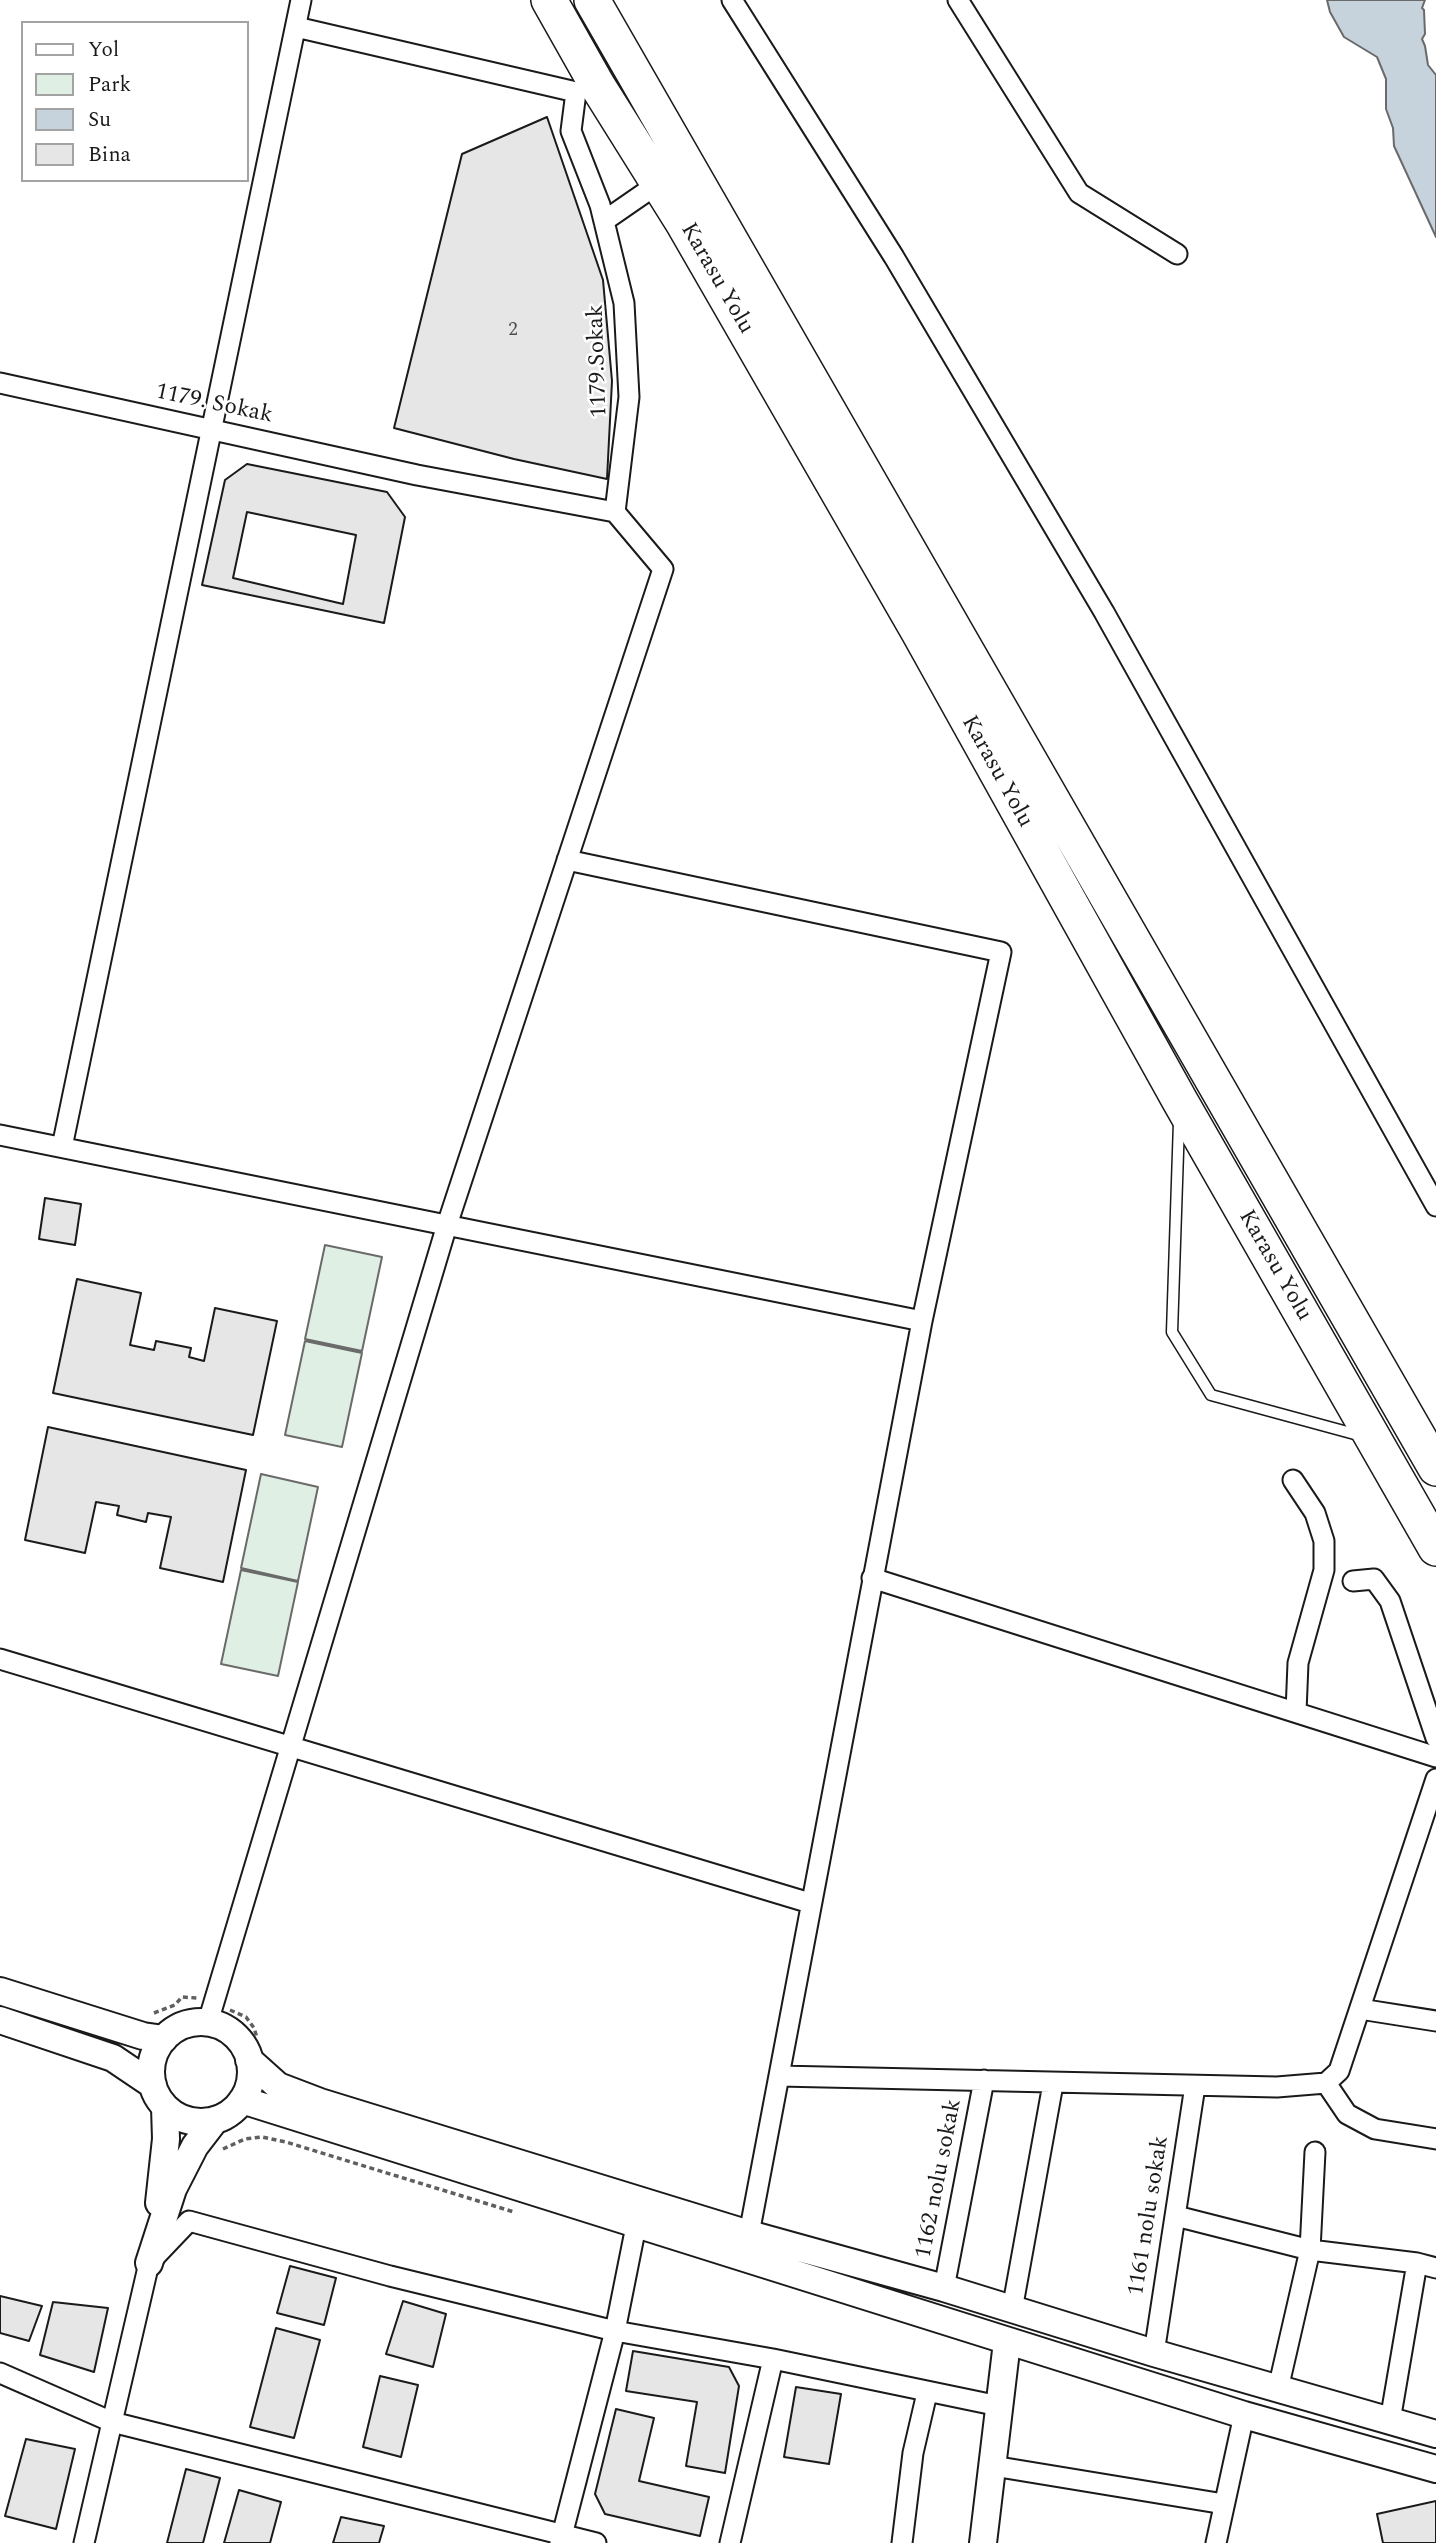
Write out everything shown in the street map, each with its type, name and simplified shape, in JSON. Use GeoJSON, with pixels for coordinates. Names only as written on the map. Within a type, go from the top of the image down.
{"type":"FeatureCollection","features":[{"type":"Feature","properties":{"kind":"highway","name":"Karasu Yolu"},"geometry":{"type":"LineString","coordinates":[[549,0],[581,79],[659,183],[919,632],[1180,1101],[1436,1548]]}},
{"type":"Feature","properties":{"kind":"highway"},"geometry":{"type":"LineString","coordinates":[[593,0],[1436,1468]]}},
{"type":"Feature","properties":{"kind":"main road"},"geometry":{"type":"LineString","coordinates":[[0,1991],[143,2036],[164,2039]]}},
{"type":"Feature","properties":{"kind":"main road"},"geometry":{"type":"LineString","coordinates":[[0,2020],[113,2058],[159,2096],[177,2116],[190,2121],[215,2120],[226,2116],[242,2100],[248,2090],[251,2072],[241,2041],[219,2025],[208,2022],[181,2025],[164,2039],[152,2060],[151,2077],[159,2096],[166,2139],[162,2186],[149,2263]]}},
{"type":"Feature","properties":{"kind":"main road"},"geometry":{"type":"LineString","coordinates":[[249,2060],[278,2086],[320,2102],[749,2234],[943,2288],[1154,2353],[1436,2434]]}},
{"type":"Feature","properties":{"kind":"main road"},"geometry":{"type":"LineString","coordinates":[[242,2100],[1007,2342],[1244,2415],[1436,2469]]}},
{"type":"Feature","properties":{"kind":"main road"},"geometry":{"type":"LineString","coordinates":[[149,2263],[173,2189],[195,2146],[215,2120]]}},
{"type":"Feature","properties":{"kind":"main road"},"geometry":{"type":"LineString","coordinates":[[983,2543],[1007,2342]]}},
{"type":"Feature","properties":{"kind":"street"},"geometry":{"type":"LineString","coordinates":[[62,1147],[301,0]]}},
{"type":"Feature","properties":{"kind":"street"},"geometry":{"type":"LineString","coordinates":[[732,0],[894,257],[1104,612],[1436,1206]]}},
{"type":"Feature","properties":{"kind":"street"},"geometry":{"type":"LineString","coordinates":[[958,0],[1079,193],[1177,254]]}},
{"type":"Feature","properties":{"kind":"street"},"geometry":{"type":"LineString","coordinates":[[296,27],[541,84],[581,79]]}},
{"type":"Feature","properties":{"kind":"street","name":"1179.Sokak"},"geometry":{"type":"LineString","coordinates":[[581,79],[571,131],[600,205],[624,303],[629,397],[615,512]]}},
{"type":"Feature","properties":{"kind":"street"},"geometry":{"type":"LineString","coordinates":[[604,220],[659,183]]}},
{"type":"Feature","properties":{"kind":"street","name":"1179. Sokak"},"geometry":{"type":"LineString","coordinates":[[0,383],[417,475],[615,512]]}},
{"type":"Feature","properties":{"kind":"street"},"geometry":{"type":"LineString","coordinates":[[208,2022],[447,1225],[663,569],[615,512]]}},
{"type":"Feature","properties":{"kind":"street"},"geometry":{"type":"LineString","coordinates":[[567,860],[1000,952],[922,1321],[749,2234]]}},
{"type":"Feature","properties":{"kind":"street"},"geometry":{"type":"LineString","coordinates":[[0,1135],[922,1321]]}},
{"type":"Feature","properties":{"kind":"street"},"geometry":{"type":"LineString","coordinates":[[1293,1480],[1315,1513],[1324,1541],[1324,1570],[1298,1663],[1296,1712]]}},
{"type":"Feature","properties":{"kind":"street"},"geometry":{"type":"LineString","coordinates":[[872,1578],[1436,1756]]}},
{"type":"Feature","properties":{"kind":"street"},"geometry":{"type":"LineString","coordinates":[[1353,1581],[1374,1579],[1390,1601],[1436,1738]]}},
{"type":"Feature","properties":{"kind":"street"},"geometry":{"type":"LineString","coordinates":[[0,1659],[290,1744],[810,1903]]}},
{"type":"Feature","properties":{"kind":"street"},"geometry":{"type":"LineString","coordinates":[[779,2076],[1277,2087],[1326,2082],[1339,2071],[1436,1779]]}},
{"type":"Feature","properties":{"kind":"street"},"geometry":{"type":"LineString","coordinates":[[1360,2008],[1436,2021]]}},
{"type":"Feature","properties":{"kind":"street","name":"1162 nolu sokak"},"geometry":{"type":"LineString","coordinates":[[943,2288],[985,2080]]}},
{"type":"Feature","properties":{"kind":"street"},"geometry":{"type":"LineString","coordinates":[[1326,2082],[1347,2114],[1375,2129],[1436,2139]]}},
{"type":"Feature","properties":{"kind":"street"},"geometry":{"type":"LineString","coordinates":[[1012,2310],[1053,2084]]}},
{"type":"Feature","properties":{"kind":"street","name":"1161 nolu sokak"},"geometry":{"type":"LineString","coordinates":[[1154,2353],[1195,2086]]}},
{"type":"Feature","properties":{"kind":"street"},"geometry":{"type":"LineString","coordinates":[[1278,2389],[1310,2250],[1315,2152]]}},
{"type":"Feature","properties":{"kind":"street"},"geometry":{"type":"LineString","coordinates":[[1176,2216],[1310,2250],[1427,2266],[1390,2421]]}},
{"type":"Feature","properties":{"kind":"street"},"geometry":{"type":"LineString","coordinates":[[84,2543],[149,2263],[189,2221],[390,2276],[615,2331],[773,2359],[999,2406]]}},
{"type":"Feature","properties":{"kind":"street"},"geometry":{"type":"LineString","coordinates":[[561,2539],[615,2331],[636,2225]]}},
{"type":"Feature","properties":{"kind":"street"},"geometry":{"type":"LineString","coordinates":[[730,2543],[773,2359]]}},
{"type":"Feature","properties":{"kind":"street"},"geometry":{"type":"LineString","coordinates":[[0,2373],[112,2422],[561,2539],[596,2543]]}},
{"type":"Feature","properties":{"kind":"street"},"geometry":{"type":"LineString","coordinates":[[902,2543],[913,2453],[927,2393]]}},
{"type":"Feature","properties":{"kind":"street"},"geometry":{"type":"LineString","coordinates":[[1216,2543],[1244,2415]]}},
{"type":"Feature","properties":{"kind":"street"},"geometry":{"type":"LineString","coordinates":[[993,2466],[1224,2504]]}},
{"type":"Feature","properties":{"kind":"lane"},"geometry":{"type":"LineString","coordinates":[[1180,1101],[1172,1332],[1211,1395],[1374,1440]]}},
{"type":"Feature","properties":{"kind":"path"},"geometry":{"type":"LineString","coordinates":[[216,2155],[225,2147],[245,2139],[262,2137],[286,2142],[522,2215]]}},
{"type":"Feature","properties":{"kind":"green space"},"geometry":{"type":"Polygon","coordinates":[[[325,1245],[382,1257],[362,1351],[305,1339],[325,1245]]]}},
{"type":"Feature","properties":{"kind":"green space"},"geometry":{"type":"Polygon","coordinates":[[[305,1341],[362,1353],[342,1447],[285,1435],[305,1341]]]}},
{"type":"Feature","properties":{"kind":"green space"},"geometry":{"type":"Polygon","coordinates":[[[261,1474],[318,1487],[298,1581],[241,1568],[261,1474]]]}},
{"type":"Feature","properties":{"kind":"green space"},"geometry":{"type":"Polygon","coordinates":[[[241,1570],[298,1582],[278,1676],[221,1664],[241,1570]]]}},
{"type":"Feature","properties":{"kind":"water"},"geometry":{"type":"Polygon","coordinates":[[[1327,0],[1425,0],[1422,8],[1425,34],[1422,39],[1428,65],[1436,75],[1436,237],[1394,146],[1393,128],[1386,109],[1386,79],[1377,57],[1344,37],[1330,12],[1327,0]]]}},
{"type":"Feature","properties":{"kind":"building"},"geometry":{"type":"Polygon","coordinates":[[[547,117],[603,280],[612,381],[607,479],[514,459],[394,428],[462,154],[547,117]]]}},
{"type":"Feature","properties":{"kind":"building"},"geometry":{"type":"Polygon","coordinates":[[[247,464],[387,492],[405,517],[384,623],[202,585],[225,480],[247,464]]]}},
{"type":"Feature","properties":{"kind":"building"},"geometry":{"type":"Polygon","coordinates":[[[247,512],[356,535],[343,604],[233,578],[247,512]]]}},
{"type":"Feature","properties":{"kind":"building"},"geometry":{"type":"Polygon","coordinates":[[[45,1198],[81,1204],[75,1245],[39,1239],[45,1198]]]}},
{"type":"Feature","properties":{"kind":"building"},"geometry":{"type":"Polygon","coordinates":[[[77,1279],[141,1293],[130,1345],[154,1350],[156,1341],[191,1348],[189,1357],[204,1361],[215,1308],[277,1321],[253,1435],[53,1393],[77,1279]]]}},
{"type":"Feature","properties":{"kind":"building"},"geometry":{"type":"Polygon","coordinates":[[[48,1427],[246,1470],[223,1582],[160,1568],[171,1517],[148,1513],[146,1522],[117,1515],[119,1506],[96,1502],[85,1553],[25,1540],[48,1427]]]}},
{"type":"Feature","properties":{"kind":"building"},"geometry":{"type":"Polygon","coordinates":[[[290,2266],[336,2278],[324,2325],[277,2313],[290,2266]]]}},
{"type":"Feature","properties":{"kind":"building"},"geometry":{"type":"Polygon","coordinates":[[[0,2296],[42,2306],[29,2341],[0,2333],[0,2296]]]}},
{"type":"Feature","properties":{"kind":"building"},"geometry":{"type":"Polygon","coordinates":[[[403,2301],[446,2314],[433,2367],[386,2354],[403,2301]]]}},
{"type":"Feature","properties":{"kind":"building"},"geometry":{"type":"Polygon","coordinates":[[[53,2302],[108,2308],[94,2372],[40,2355],[53,2302]]]}},
{"type":"Feature","properties":{"kind":"building"},"geometry":{"type":"Polygon","coordinates":[[[276,2328],[320,2340],[294,2438],[250,2427],[276,2328]]]}},
{"type":"Feature","properties":{"kind":"building"},"geometry":{"type":"Polygon","coordinates":[[[633,2351],[729,2367],[739,2386],[725,2473],[686,2466],[697,2402],[626,2391],[633,2351]]]}},
{"type":"Feature","properties":{"kind":"building"},"geometry":{"type":"Polygon","coordinates":[[[380,2376],[418,2385],[401,2457],[363,2447],[380,2376]]]}},
{"type":"Feature","properties":{"kind":"building"},"geometry":{"type":"Polygon","coordinates":[[[796,2387],[841,2394],[829,2464],[784,2457],[796,2387]]]}},
{"type":"Feature","properties":{"kind":"building"},"geometry":{"type":"Polygon","coordinates":[[[616,2409],[654,2418],[639,2481],[709,2497],[700,2536],[605,2514],[595,2494],[616,2409]]]}},
{"type":"Feature","properties":{"kind":"building"},"geometry":{"type":"Polygon","coordinates":[[[26,2439],[75,2449],[56,2529],[5,2516],[26,2439]]]}},
{"type":"Feature","properties":{"kind":"building"},"geometry":{"type":"Polygon","coordinates":[[[186,2469],[220,2478],[203,2543],[167,2543],[186,2469]]]}},
{"type":"Feature","properties":{"kind":"building"},"geometry":{"type":"Polygon","coordinates":[[[239,2490],[281,2502],[270,2543],[224,2543],[239,2490]]]}},
{"type":"Feature","properties":{"kind":"building"},"geometry":{"type":"Polygon","coordinates":[[[1436,2501],[1436,2543],[1383,2543],[1377,2514],[1436,2501]]]}},
{"type":"Feature","properties":{"kind":"building"},"geometry":{"type":"Polygon","coordinates":[[[341,2517],[384,2526],[379,2543],[333,2543],[341,2517]]]}}]}
